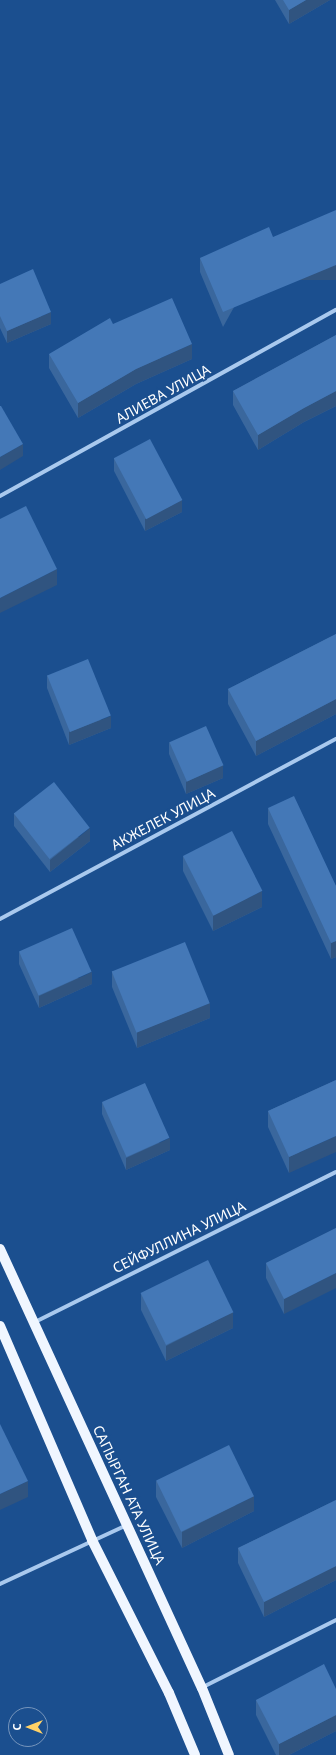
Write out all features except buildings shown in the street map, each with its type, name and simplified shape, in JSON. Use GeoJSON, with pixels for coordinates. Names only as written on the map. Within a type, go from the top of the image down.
{"type":"FeatureCollection","features":[{"type":"Feature","properties":{"kind":"main road","name":"САПЫРГАН АТА УЛИЦА"},"geometry":{"type":"LineString","coordinates":[[0,1248],[32,1323],[128,1525],[202,1688],[229,1755]]}},
{"type":"Feature","properties":{"kind":"main road"},"geometry":{"type":"LineString","coordinates":[[0,1326],[92,1540],[169,1692],[195,1755]]}},
{"type":"Feature","properties":{"kind":"street","name":"АЛИЕВА УЛИЦА"},"geometry":{"type":"LineString","coordinates":[[0,496],[336,310]]}},
{"type":"Feature","properties":{"kind":"street","name":"АКЖЕЛЕК УЛИЦА"},"geometry":{"type":"LineString","coordinates":[[0,919],[336,739]]}},
{"type":"Feature","properties":{"kind":"street","name":"СЕЙФУЛЛИНА УЛИЦА"},"geometry":{"type":"LineString","coordinates":[[32,1323],[336,1172]]}},
{"type":"Feature","properties":{"kind":"street"},"geometry":{"type":"LineString","coordinates":[[0,1584],[92,1540],[128,1525]]}},
{"type":"Feature","properties":{"kind":"street"},"geometry":{"type":"LineString","coordinates":[[202,1688],[336,1620]]}}]}
